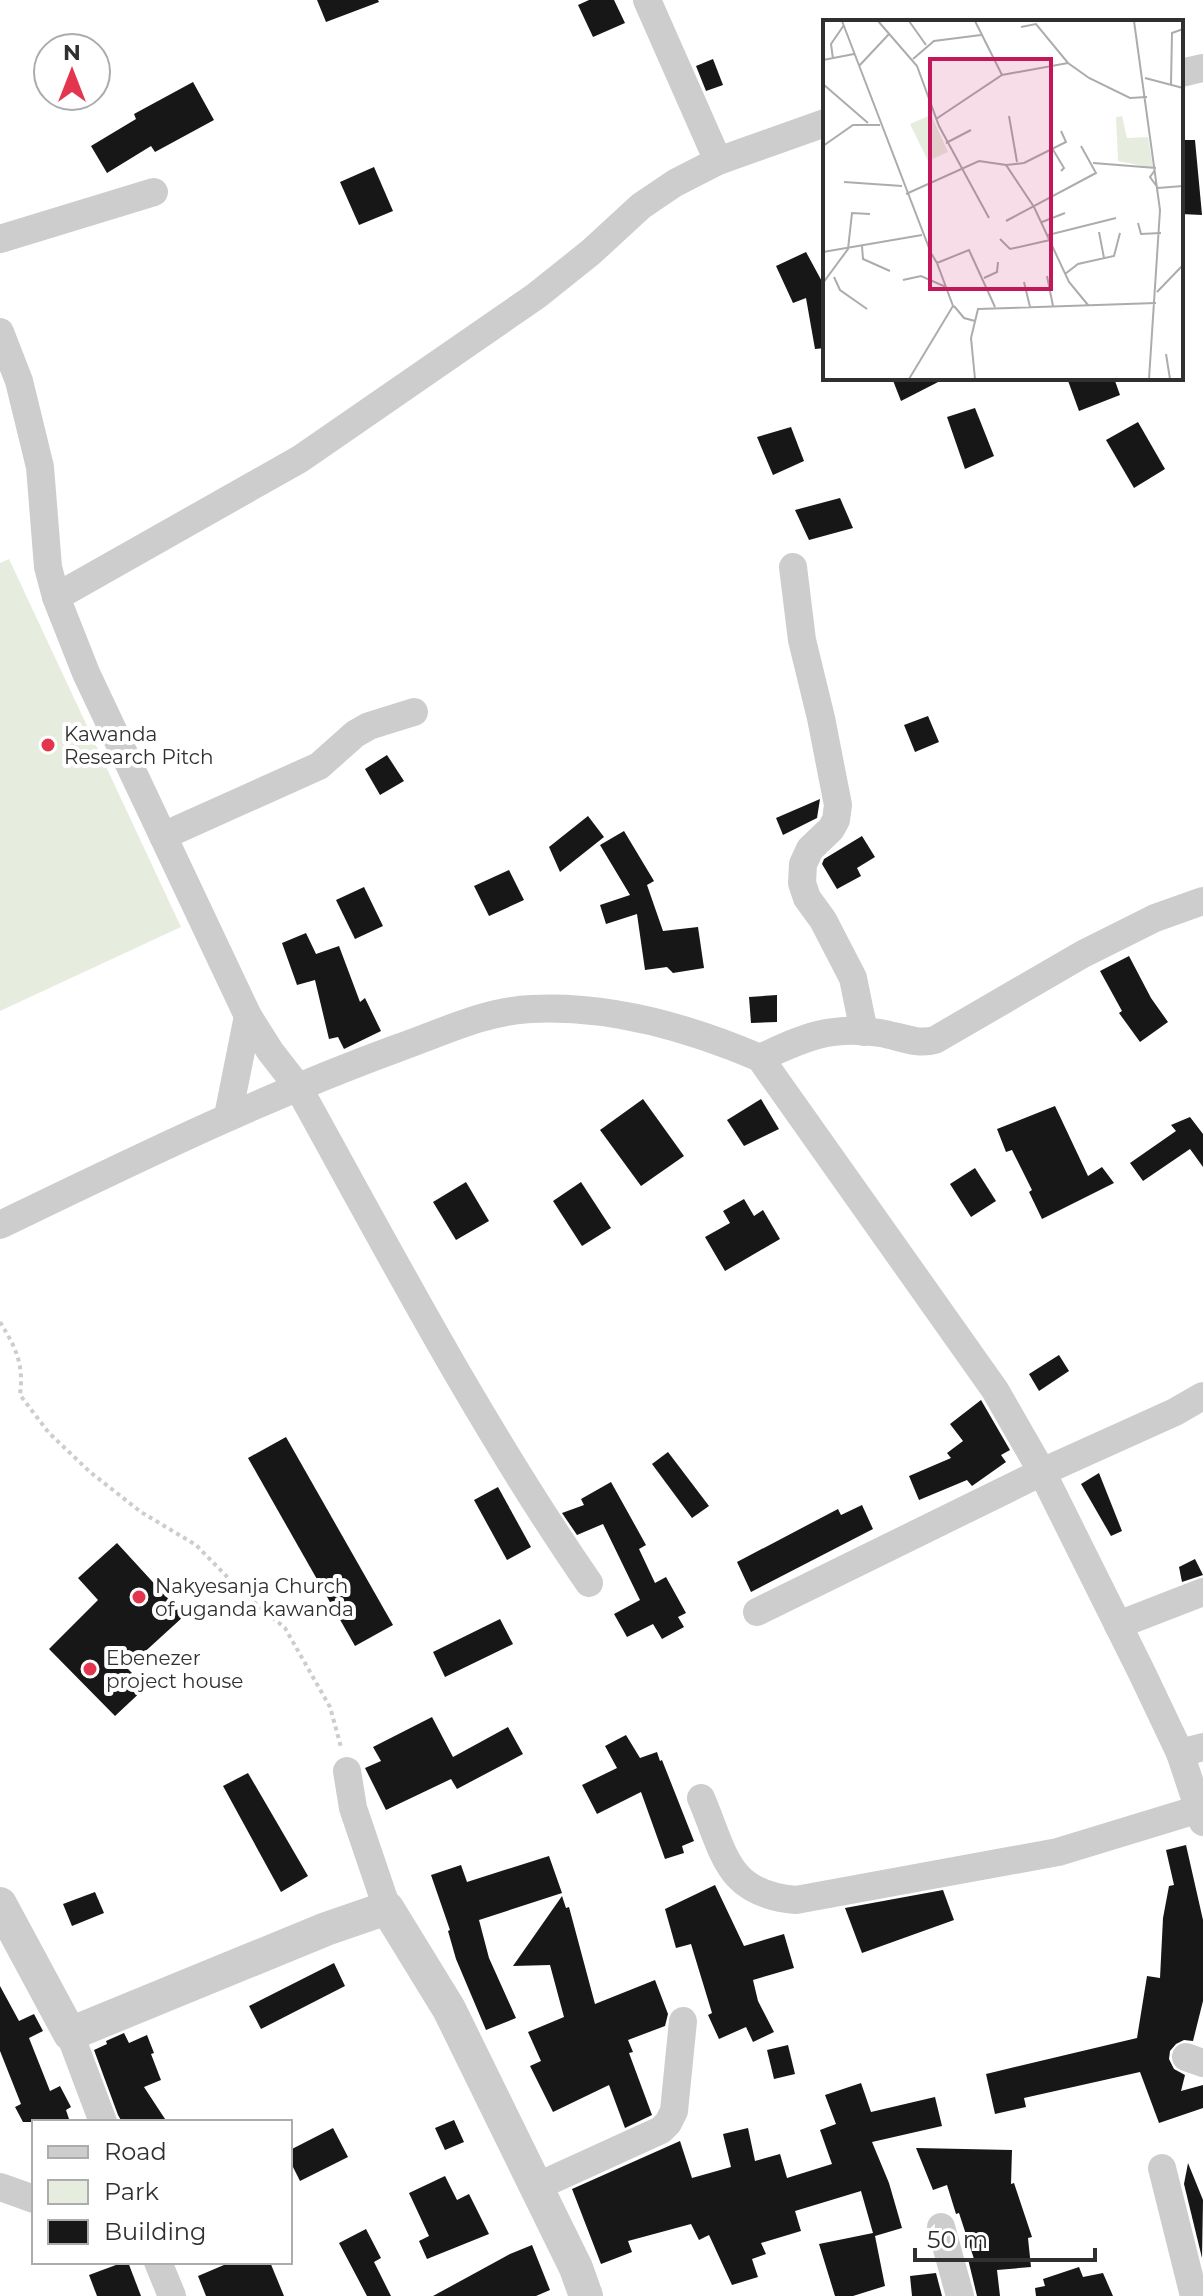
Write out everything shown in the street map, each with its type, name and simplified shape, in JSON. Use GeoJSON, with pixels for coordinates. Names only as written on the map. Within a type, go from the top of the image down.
{"type":"FeatureCollection","features":[{"type":"Feature","properties":{"kind":"street"},"geometry":{"type":"LineString","coordinates":[[647,0],[718,161]]}},
{"type":"Feature","properties":{"kind":"street"},"geometry":{"type":"LineString","coordinates":[[1183,73],[1203,68]]}},
{"type":"Feature","properties":{"kind":"street"},"geometry":{"type":"LineString","coordinates":[[56,597],[300,459],[536,296],[641,206],[675,183],[718,161],[823,124]]}},
{"type":"Feature","properties":{"kind":"street"},"geometry":{"type":"LineString","coordinates":[[0,239],[154,192]]}},
{"type":"Feature","properties":{"kind":"street"},"geometry":{"type":"LineString","coordinates":[[0,332],[19,381],[40,467],[48,567],[56,597],[86,673],[248,1016],[298,1087],[458,1377],[546,1521],[589,1583]]}},
{"type":"Feature","properties":{"kind":"street"},"geometry":{"type":"LineString","coordinates":[[793,567],[802,640],[838,805],[831,829],[815,842],[806,857],[802,883],[807,898],[823,920],[853,978],[864,1032]]}},
{"type":"Feature","properties":{"kind":"street"},"geometry":{"type":"LineString","coordinates":[[163,836],[319,766],[355,734],[369,726],[414,712]]}},
{"type":"Feature","properties":{"kind":"street"},"geometry":{"type":"LineString","coordinates":[[760,1058],[807,1036],[833,1031],[880,1033],[922,1043],[935,1040],[1083,954],[1155,918],[1203,901]]}},
{"type":"Feature","properties":{"kind":"street"},"geometry":{"type":"LineString","coordinates":[[0,1225],[228,1116],[486,1016],[530,1009],[585,1010],[643,1020],[726,1044],[760,1058],[995,1390],[1042,1472],[1118,1625],[1191,1750],[1201,1815],[1058,1852],[796,1900],[774,1898],[743,1884],[732,1871],[701,1798]]}},
{"type":"Feature","properties":{"kind":"street"},"geometry":{"type":"LineString","coordinates":[[228,1116],[248,1016]]}},
{"type":"Feature","properties":{"kind":"street"},"geometry":{"type":"LineString","coordinates":[[757,1612],[1203,1396]]}},
{"type":"Feature","properties":{"kind":"street"},"geometry":{"type":"LineString","coordinates":[[1118,1625],[1203,1592]]}},
{"type":"Feature","properties":{"kind":"street"},"geometry":{"type":"LineString","coordinates":[[347,1771],[353,1808],[387,1908],[449,2009],[576,2268],[586,2296]]}},
{"type":"Feature","properties":{"kind":"street"},"geometry":{"type":"LineString","coordinates":[[0,1904],[70,2034],[102,2120]]}},
{"type":"Feature","properties":{"kind":"street"},"geometry":{"type":"LineString","coordinates":[[70,2034],[326,1929],[387,1908]]}},
{"type":"Feature","properties":{"kind":"street"},"geometry":{"type":"LineString","coordinates":[[536,2187],[661,2130],[668,2123],[674,2111],[683,2021]]}},
{"type":"Feature","properties":{"kind":"street"},"geometry":{"type":"LineString","coordinates":[[1162,2168],[1194,2296]]}},
{"type":"Feature","properties":{"kind":"street"},"geometry":{"type":"LineString","coordinates":[[0,2187],[32,2198]]}},
{"type":"Feature","properties":{"kind":"street"},"geometry":{"type":"LineString","coordinates":[[941,2227],[960,2296]]}},
{"type":"Feature","properties":{"kind":"path"},"geometry":{"type":"LineString","coordinates":[[0,1322],[12,1343],[22,1374],[20,1395],[49,1433],[90,1472],[141,1512],[196,1545],[242,1592],[285,1628],[330,1707],[347,1771]]}},
{"type":"Feature","properties":{"kind":"green space","name":"Kawanda Research Pitch"},"geometry":{"type":"Polygon","coordinates":[[[9,559],[181,927],[0,1011],[0,563],[9,559]]]}},
{"type":"Feature","properties":{"kind":"building"},"geometry":{"type":"Polygon","coordinates":[[[317,0],[378,0],[379,2],[326,22],[317,0]]]}},
{"type":"Feature","properties":{"kind":"building"},"geometry":{"type":"Polygon","coordinates":[[[589,0],[614,0],[625,23],[593,37],[578,5],[589,0]]]}},
{"type":"Feature","properties":{"kind":"building"},"geometry":{"type":"Polygon","coordinates":[[[713,59],[723,85],[706,91],[696,66],[713,59]]]}},
{"type":"Feature","properties":{"kind":"building"},"geometry":{"type":"Polygon","coordinates":[[[193,82],[214,120],[155,152],[151,146],[107,173],[91,146],[136,119],[134,114],[193,82]]]}},
{"type":"Feature","properties":{"kind":"building"},"geometry":{"type":"Polygon","coordinates":[[[1183,140],[1195,140],[1202,215],[1183,214],[1183,140]]]}},
{"type":"Feature","properties":{"kind":"building"},"geometry":{"type":"Polygon","coordinates":[[[374,167],[393,211],[359,225],[340,182],[374,167]]]}},
{"type":"Feature","properties":{"kind":"building"},"geometry":{"type":"Polygon","coordinates":[[[806,252],[823,283],[823,348],[815,349],[806,298],[793,303],[776,266],[806,252]]]}},
{"type":"Feature","properties":{"kind":"building"},"geometry":{"type":"Polygon","coordinates":[[[893,380],[942,380],[901,401],[893,380]]]}},
{"type":"Feature","properties":{"kind":"building"},"geometry":{"type":"Polygon","coordinates":[[[1068,380],[1115,380],[1120,395],[1079,411],[1068,380]]]}},
{"type":"Feature","properties":{"kind":"building"},"geometry":{"type":"Polygon","coordinates":[[[975,408],[994,456],[965,469],[947,417],[975,408]]]}},
{"type":"Feature","properties":{"kind":"building"},"geometry":{"type":"Polygon","coordinates":[[[1138,422],[1165,469],[1134,488],[1106,440],[1138,422]]]}},
{"type":"Feature","properties":{"kind":"building"},"geometry":{"type":"Polygon","coordinates":[[[791,427],[804,461],[773,475],[757,437],[791,427]]]}},
{"type":"Feature","properties":{"kind":"building"},"geometry":{"type":"Polygon","coordinates":[[[840,498],[853,528],[809,540],[795,510],[840,498]]]}},
{"type":"Feature","properties":{"kind":"building"},"geometry":{"type":"Polygon","coordinates":[[[928,716],[939,742],[915,752],[904,725],[928,716]]]}},
{"type":"Feature","properties":{"kind":"building"},"geometry":{"type":"Polygon","coordinates":[[[387,755],[404,781],[380,795],[365,769],[387,755]]]}},
{"type":"Feature","properties":{"kind":"building"},"geometry":{"type":"Polygon","coordinates":[[[820,799],[817,818],[783,835],[776,818],[820,799]]]}},
{"type":"Feature","properties":{"kind":"building"},"geometry":{"type":"Polygon","coordinates":[[[588,816],[604,837],[560,872],[549,847],[588,816]]]}},
{"type":"Feature","properties":{"kind":"building"},"geometry":{"type":"Polygon","coordinates":[[[624,831],[654,881],[647,885],[663,931],[698,927],[704,968],[673,973],[667,967],[645,970],[637,914],[606,924],[600,905],[630,895],[600,845],[624,831]]]}},
{"type":"Feature","properties":{"kind":"building"},"geometry":{"type":"Polygon","coordinates":[[[862,836],[875,857],[857,868],[861,876],[837,889],[822,864],[824,859],[862,836]]]}},
{"type":"Feature","properties":{"kind":"building"},"geometry":{"type":"Polygon","coordinates":[[[509,870],[524,900],[489,916],[474,886],[509,870]]]}},
{"type":"Feature","properties":{"kind":"building"},"geometry":{"type":"Polygon","coordinates":[[[364,887],[383,926],[355,939],[336,900],[364,887]]]}},
{"type":"Feature","properties":{"kind":"building"},"geometry":{"type":"Polygon","coordinates":[[[306,933],[316,954],[339,946],[360,1002],[365,998],[381,1031],[344,1049],[338,1037],[329,1039],[315,980],[297,985],[282,943],[306,933]]]}},
{"type":"Feature","properties":{"kind":"building"},"geometry":{"type":"Polygon","coordinates":[[[1129,956],[1151,998],[1168,1022],[1140,1042],[1119,1013],[1122,1011],[1100,971],[1129,956]]]}},
{"type":"Feature","properties":{"kind":"building"},"geometry":{"type":"Polygon","coordinates":[[[777,995],[777,1022],[751,1023],[749,997],[777,995]]]}},
{"type":"Feature","properties":{"kind":"building"},"geometry":{"type":"Polygon","coordinates":[[[643,1099],[684,1156],[641,1186],[600,1130],[643,1099]]]}},
{"type":"Feature","properties":{"kind":"building"},"geometry":{"type":"Polygon","coordinates":[[[761,1099],[779,1129],[744,1146],[727,1120],[761,1099]]]}},
{"type":"Feature","properties":{"kind":"building"},"geometry":{"type":"Polygon","coordinates":[[[1055,1106],[1088,1176],[1102,1167],[1114,1183],[1042,1219],[1012,1150],[1006,1152],[997,1129],[1055,1106]]]}},
{"type":"Feature","properties":{"kind":"building"},"geometry":{"type":"Polygon","coordinates":[[[1190,1117],[1203,1134],[1203,1167],[1190,1149],[1143,1181],[1130,1163],[1176,1131],[1171,1125],[1190,1117]]]}},
{"type":"Feature","properties":{"kind":"building"},"geometry":{"type":"Polygon","coordinates":[[[975,1168],[996,1201],[971,1217],[950,1184],[975,1168]]]}},
{"type":"Feature","properties":{"kind":"building"},"geometry":{"type":"Polygon","coordinates":[[[466,1182],[489,1221],[456,1240],[433,1202],[466,1182]]]}},
{"type":"Feature","properties":{"kind":"building"},"geometry":{"type":"Polygon","coordinates":[[[581,1182],[611,1228],[582,1246],[553,1201],[581,1182]]]}},
{"type":"Feature","properties":{"kind":"building"},"geometry":{"type":"Polygon","coordinates":[[[744,1199],[754,1216],[763,1210],[780,1239],[725,1271],[705,1237],[730,1223],[723,1211],[744,1199]]]}},
{"type":"Feature","properties":{"kind":"building"},"geometry":{"type":"Polygon","coordinates":[[[1059,1355],[1069,1371],[1039,1391],[1029,1374],[1059,1355]]]}},
{"type":"Feature","properties":{"kind":"building"},"geometry":{"type":"Polygon","coordinates":[[[981,1400],[1010,1450],[1001,1455],[1006,1462],[972,1486],[967,1480],[919,1500],[909,1476],[951,1458],[947,1453],[963,1441],[950,1424],[981,1400]]]}},
{"type":"Feature","properties":{"kind":"building"},"geometry":{"type":"Polygon","coordinates":[[[286,1437],[393,1625],[355,1646],[248,1458],[286,1437]]]}},
{"type":"Feature","properties":{"kind":"building"},"geometry":{"type":"Polygon","coordinates":[[[668,1452],[709,1506],[692,1518],[652,1464],[668,1452]]]}},
{"type":"Feature","properties":{"kind":"building"},"geometry":{"type":"Polygon","coordinates":[[[1099,1473],[1122,1531],[1111,1536],[1081,1484],[1099,1473]]]}},
{"type":"Feature","properties":{"kind":"building"},"geometry":{"type":"Polygon","coordinates":[[[611,1482],[646,1545],[639,1549],[655,1583],[666,1577],[686,1613],[678,1617],[684,1627],[662,1639],[653,1624],[627,1637],[614,1614],[640,1600],[603,1524],[577,1535],[562,1513],[584,1505],[581,1499],[611,1482]]]}},
{"type":"Feature","properties":{"kind":"building"},"geometry":{"type":"Polygon","coordinates":[[[498,1487],[531,1547],[507,1560],[474,1500],[498,1487]]]}},
{"type":"Feature","properties":{"kind":"building"},"geometry":{"type":"Polygon","coordinates":[[[862,1505],[873,1529],[751,1592],[737,1562],[838,1509],[841,1515],[862,1505]]]}},
{"type":"Feature","properties":{"kind":"building"},"geometry":{"type":"Polygon","coordinates":[[[117,1543],[184,1616],[127,1668],[146,1687],[115,1716],[49,1649],[98,1600],[78,1578],[117,1543]]]}},
{"type":"Feature","properties":{"kind":"building"},"geometry":{"type":"Polygon","coordinates":[[[1195,1559],[1203,1575],[1182,1582],[1179,1567],[1195,1559]]]}},
{"type":"Feature","properties":{"kind":"building"},"geometry":{"type":"Polygon","coordinates":[[[500,1619],[513,1644],[445,1677],[433,1652],[500,1619]]]}},
{"type":"Feature","properties":{"kind":"building"},"geometry":{"type":"Polygon","coordinates":[[[432,1717],[453,1757],[508,1727],[523,1754],[457,1789],[451,1779],[386,1810],[365,1768],[381,1761],[373,1747],[432,1717]]]}},
{"type":"Feature","properties":{"kind":"building"},"geometry":{"type":"Polygon","coordinates":[[[626,1735],[640,1758],[657,1752],[662,1760],[694,1841],[682,1846],[684,1853],[665,1859],[641,1792],[597,1814],[582,1785],[617,1768],[605,1746],[626,1735]]]}},
{"type":"Feature","properties":{"kind":"building"},"geometry":{"type":"Polygon","coordinates":[[[248,1773],[308,1876],[281,1892],[223,1786],[248,1773]]]}},
{"type":"Feature","properties":{"kind":"building"},"geometry":{"type":"Polygon","coordinates":[[[1186,1845],[1203,1920],[1203,2001],[1193,2041],[1184,2040],[1176,2044],[1170,2051],[1169,2059],[1174,2069],[1185,2075],[1181,2091],[1203,2085],[1203,2108],[1159,2123],[1140,2072],[1024,2098],[1026,2107],[995,2114],[986,2074],[1137,2038],[1147,1976],[1160,1978],[1163,1918],[1169,1886],[1174,1885],[1166,1850],[1186,1845]]]}},
{"type":"Feature","properties":{"kind":"building"},"geometry":{"type":"Polygon","coordinates":[[[549,1856],[562,1893],[479,1920],[489,1958],[516,2018],[486,2030],[456,1959],[450,1930],[431,1875],[461,1865],[467,1882],[549,1856]]]}},
{"type":"Feature","properties":{"kind":"building"},"geometry":{"type":"Polygon","coordinates":[[[715,1885],[744,1946],[784,1934],[794,1968],[753,1980],[758,2001],[774,2032],[753,2042],[746,2027],[719,2039],[708,2015],[712,2013],[691,1944],[676,1948],[665,1909],[715,1885]]]}},
{"type":"Feature","properties":{"kind":"building"},"geometry":{"type":"Polygon","coordinates":[[[943,1890],[954,1920],[862,1953],[845,1908],[943,1890]]]}},
{"type":"Feature","properties":{"kind":"building"},"geometry":{"type":"Polygon","coordinates":[[[95,1892],[104,1913],[72,1926],[63,1904],[95,1892]]]}},
{"type":"Feature","properties":{"kind":"building"},"geometry":{"type":"Polygon","coordinates":[[[562,1896],[566,1908],[569,1907],[595,2004],[655,1980],[668,2014],[665,2026],[628,2040],[633,2052],[629,2053],[652,2115],[625,2128],[609,2085],[553,2112],[530,2066],[541,2061],[528,2032],[564,2017],[550,1965],[513,1966],[562,1896]]]}},
{"type":"Feature","properties":{"kind":"building"},"geometry":{"type":"Polygon","coordinates":[[[334,1963],[345,1986],[261,2029],[249,2006],[334,1963]]]}},
{"type":"Feature","properties":{"kind":"building"},"geometry":{"type":"Polygon","coordinates":[[[0,1986],[19,2021],[34,2014],[43,2031],[29,2038],[50,2091],[60,2086],[71,2107],[66,2110],[69,2120],[23,2122],[15,2107],[21,2104],[0,2051],[0,1986]]]}},
{"type":"Feature","properties":{"kind":"building"},"geometry":{"type":"Polygon","coordinates":[[[124,2033],[129,2043],[147,2035],[161,2080],[144,2087],[166,2120],[121,2120],[94,2050],[107,2044],[106,2041],[124,2033]]]}},
{"type":"Feature","properties":{"kind":"building"},"geometry":{"type":"Polygon","coordinates":[[[788,2045],[795,2074],[774,2079],[767,2050],[788,2045]]]}},
{"type":"Feature","properties":{"kind":"building"},"geometry":{"type":"Polygon","coordinates":[[[861,2083],[871,2112],[935,2097],[942,2126],[872,2142],[889,2183],[902,2228],[875,2236],[885,2286],[853,2296],[835,2296],[819,2244],[873,2233],[861,2191],[795,2211],[801,2231],[761,2243],[766,2254],[752,2259],[758,2277],[732,2285],[709,2235],[699,2240],[691,2224],[628,2241],[632,2252],[601,2264],[572,2189],[680,2141],[692,2178],[731,2167],[723,2134],[748,2128],[755,2161],[780,2154],[787,2178],[832,2164],[820,2130],[836,2124],[825,2095],[861,2083]]]}},
{"type":"Feature","properties":{"kind":"building"},"geometry":{"type":"Polygon","coordinates":[[[454,2120],[464,2142],[445,2150],[435,2128],[454,2120]]]}},
{"type":"Feature","properties":{"kind":"building"},"geometry":{"type":"Polygon","coordinates":[[[333,2128],[348,2157],[300,2181],[292,2165],[292,2149],[333,2128]]]}},
{"type":"Feature","properties":{"kind":"building"},"geometry":{"type":"Polygon","coordinates":[[[916,2148],[1012,2150],[1011,2184],[1014,2183],[1032,2237],[1028,2238],[1031,2267],[997,2270],[1000,2296],[977,2296],[968,2259],[974,2259],[959,2213],[956,2214],[947,2185],[933,2190],[916,2148]]]}},
{"type":"Feature","properties":{"kind":"building"},"geometry":{"type":"Polygon","coordinates":[[[1188,2163],[1203,2200],[1202,2258],[1184,2184],[1188,2163]]]}},
{"type":"Feature","properties":{"kind":"building"},"geometry":{"type":"Polygon","coordinates":[[[445,2176],[457,2200],[469,2194],[489,2234],[427,2259],[419,2241],[429,2236],[409,2193],[445,2176]]]}},
{"type":"Feature","properties":{"kind":"building"},"geometry":{"type":"Polygon","coordinates":[[[366,2229],[381,2258],[374,2262],[391,2296],[367,2296],[339,2243],[366,2229]]]}},
{"type":"Feature","properties":{"kind":"building"},"geometry":{"type":"Polygon","coordinates":[[[532,2245],[550,2290],[536,2296],[433,2296],[510,2254],[532,2245]]]}},
{"type":"Feature","properties":{"kind":"building"},"geometry":{"type":"Polygon","coordinates":[[[119,2264],[129,2264],[141,2296],[97,2296],[89,2275],[119,2264]]]}},
{"type":"Feature","properties":{"kind":"building"},"geometry":{"type":"Polygon","coordinates":[[[226,2264],[271,2264],[284,2296],[206,2296],[198,2276],[226,2264]]]}},
{"type":"Feature","properties":{"kind":"building"},"geometry":{"type":"Polygon","coordinates":[[[1079,2267],[1083,2277],[1103,2273],[1113,2296],[1036,2296],[1035,2288],[1045,2286],[1043,2279],[1079,2267]]]}},
{"type":"Feature","properties":{"kind":"building"},"geometry":{"type":"Polygon","coordinates":[[[936,2273],[942,2296],[912,2296],[910,2276],[936,2273]]]}},
{"type":"Feature","properties":{"kind":"place","name":"Kawanda Research Pitch"},"geometry":{"type":"Point","coordinates":[48,745]}},
{"type":"Feature","properties":{"kind":"place","name":"Nakyesanja Church of uganda kawanda"},"geometry":{"type":"Point","coordinates":[139,1597]}},
{"type":"Feature","properties":{"kind":"place","name":"Ebenezer project house"},"geometry":{"type":"Point","coordinates":[90,1669]}}]}
